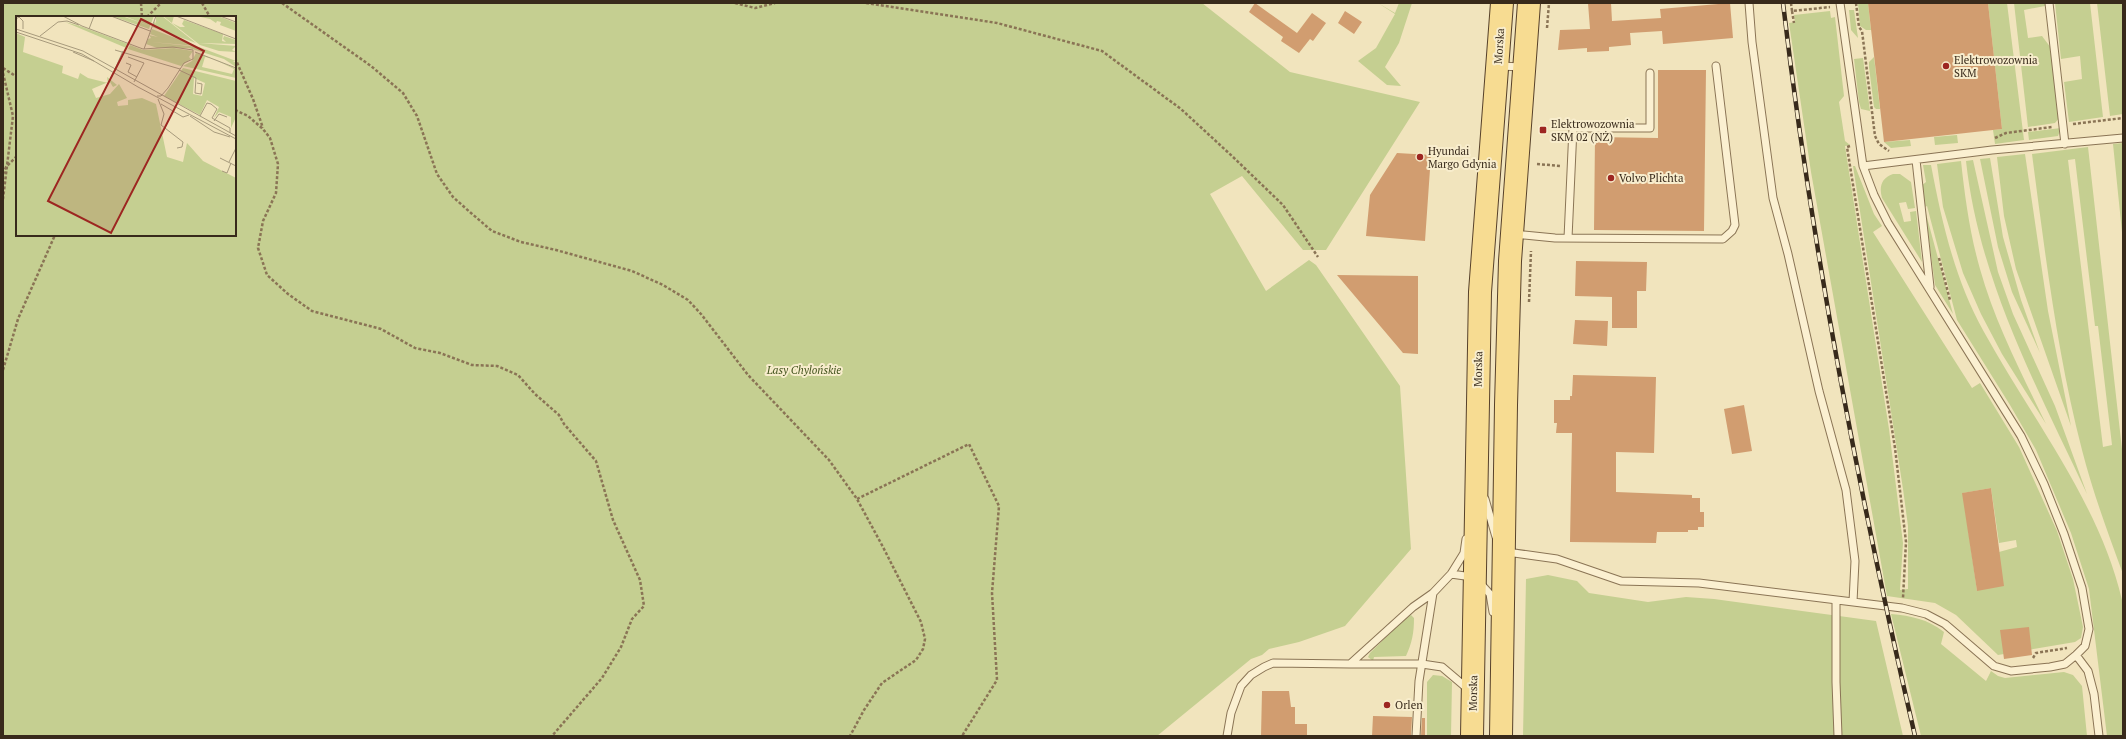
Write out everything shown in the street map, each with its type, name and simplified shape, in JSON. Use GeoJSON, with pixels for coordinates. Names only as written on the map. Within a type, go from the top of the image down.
{"type":"FeatureCollection","features":[{"type":"Feature","properties":{"kind":"main road","name":"Morska"},"geometry":{"type":"LineString","coordinates":[[1472,736],[1480,292],[1502,3]]}},
{"type":"Feature","properties":{"kind":"main road"},"geometry":{"type":"LineString","coordinates":[[1501,736],[1506,397],[1522,234],[1524,67],[1528,3]]}},
{"type":"Feature","properties":{"kind":"lane"},"geometry":{"type":"LineString","coordinates":[[1749,3],[1752,42],[1774,198],[1819,391],[1846,490],[1855,561],[1853,602]]}},
{"type":"Feature","properties":{"kind":"lane"},"geometry":{"type":"LineString","coordinates":[[1476,466],[1494,534],[1503,552],[1557,559],[1621,581],[1699,583],[1902,608],[1926,614],[1945,624],[1994,666],[2004,670],[2057,666],[2065,664],[2076,655],[2085,644],[2089,629],[2082,588],[2064,534],[2044,484],[2021,436],[1888,223],[1863,166],[1861,142],[1840,3]]}},
{"type":"Feature","properties":{"kind":"lane"},"geometry":{"type":"LineString","coordinates":[[2049,3],[2065,144]]}},
{"type":"Feature","properties":{"kind":"lane"},"geometry":{"type":"LineString","coordinates":[[1497,66],[1524,67]]}},
{"type":"Feature","properties":{"kind":"lane"},"geometry":{"type":"LineString","coordinates":[[1522,234],[1568,238],[1723,239],[1728,236],[1735,225],[1716,66]]}},
{"type":"Feature","properties":{"kind":"lane"},"geometry":{"type":"LineString","coordinates":[[1568,238],[1573,128],[1650,128],[1650,73]]}},
{"type":"Feature","properties":{"kind":"lane"},"geometry":{"type":"LineString","coordinates":[[1863,166],[2123,138]]}},
{"type":"Feature","properties":{"kind":"lane"},"geometry":{"type":"LineString","coordinates":[[1913,160],[1930,290]]}},
{"type":"Feature","properties":{"kind":"lane"},"geometry":{"type":"LineString","coordinates":[[1350,664],[1413,606],[1433,593],[1451,574],[1464,553],[1476,466]]}},
{"type":"Feature","properties":{"kind":"lane"},"geometry":{"type":"LineString","coordinates":[[1451,574],[1475,577],[1490,594],[1502,665]]}},
{"type":"Feature","properties":{"kind":"lane"},"geometry":{"type":"LineString","coordinates":[[1416,736],[1416,705],[1433,593]]}},
{"type":"Feature","properties":{"kind":"lane"},"geometry":{"type":"LineString","coordinates":[[1836,600],[1836,682],[1838,736]]}},
{"type":"Feature","properties":{"kind":"lane"},"geometry":{"type":"LineString","coordinates":[[2076,655],[2088,670],[2094,694],[2099,736]]}},
{"type":"Feature","properties":{"kind":"lane"},"geometry":{"type":"LineString","coordinates":[[1227,736],[1231,713],[1241,686],[1251,675],[1273,663],[1422,664],[1442,667],[1473,693]]}},
{"type":"Feature","properties":{"kind":"path"},"geometry":{"type":"LineString","coordinates":[[141,3],[142,16]]}},
{"type":"Feature","properties":{"kind":"path"},"geometry":{"type":"LineString","coordinates":[[148,16],[160,3]]}},
{"type":"Feature","properties":{"kind":"path"},"geometry":{"type":"LineString","coordinates":[[202,3],[209,16]]}},
{"type":"Feature","properties":{"kind":"path"},"geometry":{"type":"LineString","coordinates":[[282,3],[371,66],[403,93],[417,116],[436,174],[453,197],[492,231],[521,242],[632,271],[688,300],[701,314],[748,375],[829,460],[857,499],[921,622],[925,639],[923,649],[916,660],[882,683],[864,710],[850,736]]}},
{"type":"Feature","properties":{"kind":"path"},"geometry":{"type":"LineString","coordinates":[[735,3],[755,8],[775,3]]}},
{"type":"Feature","properties":{"kind":"path"},"geometry":{"type":"LineString","coordinates":[[866,3],[997,23],[1102,51],[1181,109],[1232,156],[1282,205],[1318,257]]}},
{"type":"Feature","properties":{"kind":"path"},"geometry":{"type":"LineString","coordinates":[[1547,34],[1549,3]]}},
{"type":"Feature","properties":{"kind":"path"},"geometry":{"type":"LineString","coordinates":[[1791,3],[1794,23]]}},
{"type":"Feature","properties":{"kind":"path"},"geometry":{"type":"LineString","coordinates":[[1856,3],[1859,27],[1862,31],[1875,136],[1883,148],[1891,152],[1907,150],[1913,160]]}},
{"type":"Feature","properties":{"kind":"path"},"geometry":{"type":"LineString","coordinates":[[1792,11],[1821,8]]}},
{"type":"Feature","properties":{"kind":"path"},"geometry":{"type":"LineString","coordinates":[[236,60],[253,99],[263,129]]}},
{"type":"Feature","properties":{"kind":"path"},"geometry":{"type":"LineString","coordinates":[[3,68],[16,76]]}},
{"type":"Feature","properties":{"kind":"path"},"geometry":{"type":"LineString","coordinates":[[3,73],[13,116],[3,199]]}},
{"type":"Feature","properties":{"kind":"path"},"geometry":{"type":"LineString","coordinates":[[236,110],[248,116],[263,129],[270,138],[278,164],[276,193],[263,221],[258,248],[267,275],[288,294],[312,311],[381,329],[415,348],[440,353],[472,365],[497,366],[518,375],[535,394],[559,415],[564,424],[596,461],[613,520],[640,580],[644,606],[632,619],[622,647],[602,678],[552,736]]}},
{"type":"Feature","properties":{"kind":"path"},"geometry":{"type":"LineString","coordinates":[[1861,142],[1847,147],[1895,448],[1906,542],[1905,590]]}},
{"type":"Feature","properties":{"kind":"path"},"geometry":{"type":"LineString","coordinates":[[1536,172],[1537,156]]}},
{"type":"Feature","properties":{"kind":"path"},"geometry":{"type":"LineString","coordinates":[[3,174],[6,167],[16,157]]}},
{"type":"Feature","properties":{"kind":"path"},"geometry":{"type":"LineString","coordinates":[[1537,164],[1571,167]]}},
{"type":"Feature","properties":{"kind":"path"},"geometry":{"type":"LineString","coordinates":[[1522,234],[1529,307]]}},
{"type":"Feature","properties":{"kind":"path"},"geometry":{"type":"LineString","coordinates":[[3,370],[18,319],[55,236]]}},
{"type":"Feature","properties":{"kind":"path"},"geometry":{"type":"LineString","coordinates":[[857,499],[969,444],[998,506],[992,593],[997,680],[962,736]]}},
{"type":"Feature","properties":{"kind":"path"},"geometry":{"type":"LineString","coordinates":[[2026,658],[2034,658],[2036,653],[2085,644]]}},
{"type":"Feature","properties":{"kind":"green space","name":"Lasy Chylońskie"},"geometry":{"type":"Polygon","coordinates":[[[3,3],[1202,3],[1290,72],[1420,102],[1326,250],[1303,250],[1242,176],[1210,194],[1266,291],[1309,260],[1316,265],[1400,386],[1411,549],[1345,626],[1299,642],[1269,649],[1262,655],[1251,659],[1157,736],[3,736],[3,3]]]}},
{"type":"Feature","properties":{"kind":"green space"},"geometry":{"type":"Polygon","coordinates":[[[1378,3],[1395,13],[1399,3],[1412,3],[1399,43],[1385,67],[1401,86],[1387,85],[1358,61],[1376,48],[1395,14],[1378,3]]]}},
{"type":"Feature","properties":{"kind":"green space"},"geometry":{"type":"Polygon","coordinates":[[[1858,3],[1868,3],[1871,30],[1866,30],[1860,26],[1858,3]]]}},
{"type":"Feature","properties":{"kind":"green space"},"geometry":{"type":"Polygon","coordinates":[[[1988,3],[2007,3],[2024,140],[1995,144],[1993,130],[2002,129],[1988,3]]]}},
{"type":"Feature","properties":{"kind":"green space"},"geometry":{"type":"Polygon","coordinates":[[[2014,3],[2045,3],[2045,6],[2024,10],[2028,38],[2042,36],[2051,48],[2060,117],[2055,123],[2028,127],[2014,3]]]}},
{"type":"Feature","properties":{"kind":"green space"},"geometry":{"type":"Polygon","coordinates":[[[2055,3],[2090,3],[2103,117],[2069,122],[2064,82],[2082,79],[2080,56],[2061,59],[2055,3]]]}},
{"type":"Feature","properties":{"kind":"green space"},"geometry":{"type":"Polygon","coordinates":[[[2097,3],[2123,3],[2123,114],[2110,116],[2097,3]]]}},
{"type":"Feature","properties":{"kind":"green space"},"geometry":{"type":"Polygon","coordinates":[[[1849,10],[1854,10],[1858,38],[1851,30],[1849,10]]]}},
{"type":"Feature","properties":{"kind":"green space"},"geometry":{"type":"Polygon","coordinates":[[[1830,11],[1831,18],[1835,17],[1844,96],[1839,102],[1845,141],[1850,145],[1845,146],[1889,429],[1903,543],[1900,590],[1908,589],[1908,526],[1853,166],[1855,166],[1874,214],[1882,226],[1873,232],[1972,388],[1980,383],[2019,447],[2057,531],[2073,579],[2083,627],[2081,638],[2075,642],[1998,655],[1956,615],[1935,603],[1887,596],[1811,172],[1789,23],[1795,22],[1794,15],[1830,11]],[[1991,488],[1963,493],[1977,591],[1999,552],[2017,547],[2016,540],[1999,543],[1991,488]]]}},
{"type":"Feature","properties":{"kind":"green space"},"geometry":{"type":"Polygon","coordinates":[[[1874,57],[1880,109],[1876,109],[1874,107],[1869,67],[1869,62],[1874,57]]]}},
{"type":"Feature","properties":{"kind":"green space"},"geometry":{"type":"Polygon","coordinates":[[[1863,58],[1870,111],[1861,109],[1859,102],[1854,59],[1863,58]]]}},
{"type":"Feature","properties":{"kind":"green space"},"geometry":{"type":"Polygon","coordinates":[[[2061,128],[2058,136],[2029,140],[2028,132],[2061,128]]]}},
{"type":"Feature","properties":{"kind":"green space"},"geometry":{"type":"Polygon","coordinates":[[[1957,135],[1958,143],[1935,145],[1934,137],[1957,135]]]}},
{"type":"Feature","properties":{"kind":"green space"},"geometry":{"type":"Polygon","coordinates":[[[1910,140],[1911,146],[1891,148],[1884,142],[1910,140]]]}},
{"type":"Feature","properties":{"kind":"green space"},"geometry":{"type":"Polygon","coordinates":[[[2123,143],[2123,242],[2113,144],[2123,143]]]}},
{"type":"Feature","properties":{"kind":"green space"},"geometry":{"type":"Polygon","coordinates":[[[2088,147],[2123,458],[2123,574],[2091,482],[2065,377],[2052,303],[2032,154],[2088,147]],[[2075,159],[2068,160],[2103,447],[2112,445],[2098,326],[2095,326],[2075,159]]]}},
{"type":"Feature","properties":{"kind":"green space"},"geometry":{"type":"Polygon","coordinates":[[[2025,154],[2048,311],[2071,426],[2016,269],[2004,216],[1997,157],[2025,154]]]}},
{"type":"Feature","properties":{"kind":"green space"},"geometry":{"type":"Polygon","coordinates":[[[1990,158],[2003,237],[2021,300],[2040,353],[2012,292],[1998,247],[1980,159],[1990,158]]]}},
{"type":"Feature","properties":{"kind":"green space"},"geometry":{"type":"Polygon","coordinates":[[[1973,160],[1998,272],[2013,314],[2055,406],[2087,494],[2030,373],[1997,291],[1983,249],[1973,205],[1966,161],[1973,160]]]}},
{"type":"Feature","properties":{"kind":"green space"},"geometry":{"type":"Polygon","coordinates":[[[1961,161],[1966,202],[1976,256],[1986,289],[2001,329],[2046,424],[2002,354],[1981,314],[1963,273],[1943,207],[1937,164],[1961,161]]]}},
{"type":"Feature","properties":{"kind":"green space"},"geometry":{"type":"Polygon","coordinates":[[[1923,165],[1931,165],[1945,230],[1957,272],[1974,312],[1984,332],[2081,495],[2111,564],[2122,600],[2124,620],[2123,736],[2107,736],[2089,589],[2071,533],[2036,450],[1957,320],[1927,206],[1925,207],[1921,186],[1926,182],[1923,165]]]}},
{"type":"Feature","properties":{"kind":"green space"},"geometry":{"type":"Polygon","coordinates":[[[1893,174],[1900,174],[1911,182],[1915,208],[1908,209],[1906,202],[1899,203],[1904,222],[1911,221],[1910,212],[1916,211],[1922,262],[1882,198],[1881,187],[1883,180],[1893,174]]]}},
{"type":"Feature","properties":{"kind":"green space"},"geometry":{"type":"Polygon","coordinates":[[[1925,210],[1953,314],[1935,285],[1925,210]]]}},
{"type":"Feature","properties":{"kind":"green space"},"geometry":{"type":"Polygon","coordinates":[[[1548,575],[1577,581],[1589,593],[1648,602],[1686,597],[1714,599],[1876,621],[1903,736],[1523,736],[1526,579],[1548,575]]]}},
{"type":"Feature","properties":{"kind":"green space"},"geometry":{"type":"Polygon","coordinates":[[[1891,614],[1925,621],[1944,632],[1941,644],[1986,681],[1991,671],[1998,676],[2005,678],[2064,672],[2073,675],[2082,686],[2087,736],[1921,736],[1891,614]]]}},
{"type":"Feature","properties":{"kind":"green space"},"geometry":{"type":"Polygon","coordinates":[[[1411,615],[1414,618],[1413,633],[1406,656],[1374,657],[1373,661],[1368,657],[1370,653],[1402,621],[1411,615]]]}},
{"type":"Feature","properties":{"kind":"green space"},"geometry":{"type":"Polygon","coordinates":[[[1433,675],[1442,676],[1452,682],[1451,736],[1427,736],[1427,682],[1433,675]]]}},
{"type":"Feature","properties":{"kind":"building"},"geometry":{"type":"Polygon","coordinates":[[[1255,3],[1297,33],[1312,13],[1326,23],[1313,41],[1310,39],[1299,53],[1281,41],[1283,37],[1249,12],[1255,3]]]}},
{"type":"Feature","properties":{"kind":"building"},"geometry":{"type":"Polygon","coordinates":[[[1588,3],[1611,3],[1612,21],[1661,18],[1660,9],[1730,3],[1733,38],[1663,44],[1662,31],[1630,33],[1631,45],[1609,47],[1609,51],[1587,52],[1587,48],[1558,50],[1560,30],[1590,29],[1588,3]]]}},
{"type":"Feature","properties":{"kind":"building","name":"Elektrowozownia SKM"},"geometry":{"type":"Polygon","coordinates":[[[1868,3],[1988,3],[2002,129],[1884,142],[1868,3]]]}},
{"type":"Feature","properties":{"kind":"building"},"geometry":{"type":"Polygon","coordinates":[[[1345,11],[1362,22],[1354,34],[1338,23],[1345,11]]]}},
{"type":"Feature","properties":{"kind":"building"},"geometry":{"type":"Polygon","coordinates":[[[1658,70],[1706,70],[1704,231],[1594,230],[1595,137],[1658,138],[1658,70]]]}},
{"type":"Feature","properties":{"kind":"building"},"geometry":{"type":"Polygon","coordinates":[[[1397,153],[1431,155],[1425,241],[1366,236],[1370,195],[1397,153]]]}},
{"type":"Feature","properties":{"kind":"building"},"geometry":{"type":"Polygon","coordinates":[[[1576,261],[1647,262],[1646,291],[1637,291],[1637,328],[1612,328],[1612,297],[1575,296],[1576,261]]]}},
{"type":"Feature","properties":{"kind":"building"},"geometry":{"type":"Polygon","coordinates":[[[1337,275],[1418,276],[1418,354],[1403,353],[1337,275]]]}},
{"type":"Feature","properties":{"kind":"building"},"geometry":{"type":"Polygon","coordinates":[[[1575,320],[1608,321],[1607,346],[1573,344],[1575,320]]]}},
{"type":"Feature","properties":{"kind":"building"},"geometry":{"type":"Polygon","coordinates":[[[1573,375],[1656,377],[1654,453],[1616,452],[1616,492],[1692,495],[1692,498],[1700,498],[1700,512],[1704,512],[1704,527],[1698,527],[1698,530],[1688,530],[1688,532],[1657,532],[1656,543],[1570,542],[1572,433],[1556,433],[1557,423],[1554,423],[1554,400],[1570,400],[1570,396],[1572,396],[1573,375]]]}},
{"type":"Feature","properties":{"kind":"building"},"geometry":{"type":"Polygon","coordinates":[[[1744,405],[1752,451],[1732,454],[1724,409],[1744,405]]]}},
{"type":"Feature","properties":{"kind":"building"},"geometry":{"type":"Polygon","coordinates":[[[1991,488],[2004,586],[1977,591],[1962,493],[1991,488]]]}},
{"type":"Feature","properties":{"kind":"building"},"geometry":{"type":"Polygon","coordinates":[[[2029,627],[2032,655],[2004,659],[2000,630],[2029,627]]]}},
{"type":"Feature","properties":{"kind":"building"},"geometry":{"type":"Polygon","coordinates":[[[1262,691],[1289,691],[1291,707],[1295,707],[1295,724],[1307,724],[1307,736],[1261,736],[1262,691]]]}},
{"type":"Feature","properties":{"kind":"building"},"geometry":{"type":"Polygon","coordinates":[[[1373,716],[1412,717],[1411,736],[1372,736],[1373,716]]]}},
{"type":"Feature","properties":{"kind":"building"},"geometry":{"type":"Polygon","coordinates":[[[1422,718],[1425,718],[1425,736],[1421,736],[1422,718]]]}},
{"type":"Feature","properties":{"kind":"railway"},"geometry":{"type":"LineString","coordinates":[[1783,3],[1808,188],[1839,371],[1856,463],[1894,645],[1915,736]]}},
{"type":"Feature","properties":{"kind":"place","name":"Elektrowozownia SKM"},"geometry":{"type":"Point","coordinates":[1946,66]}},
{"type":"Feature","properties":{"kind":"place","name":"Elektrowozownia SKM 02 (NŻ)"},"geometry":{"type":"Point","coordinates":[1543,130]}},
{"type":"Feature","properties":{"kind":"place","name":"Hyundai Margo Gdynia"},"geometry":{"type":"Point","coordinates":[1420,157]}},
{"type":"Feature","properties":{"kind":"place","name":"Volvo Plichta"},"geometry":{"type":"Point","coordinates":[1611,178]}},
{"type":"Feature","properties":{"kind":"place","name":"Orlen"},"geometry":{"type":"Point","coordinates":[1387,705]}}]}
